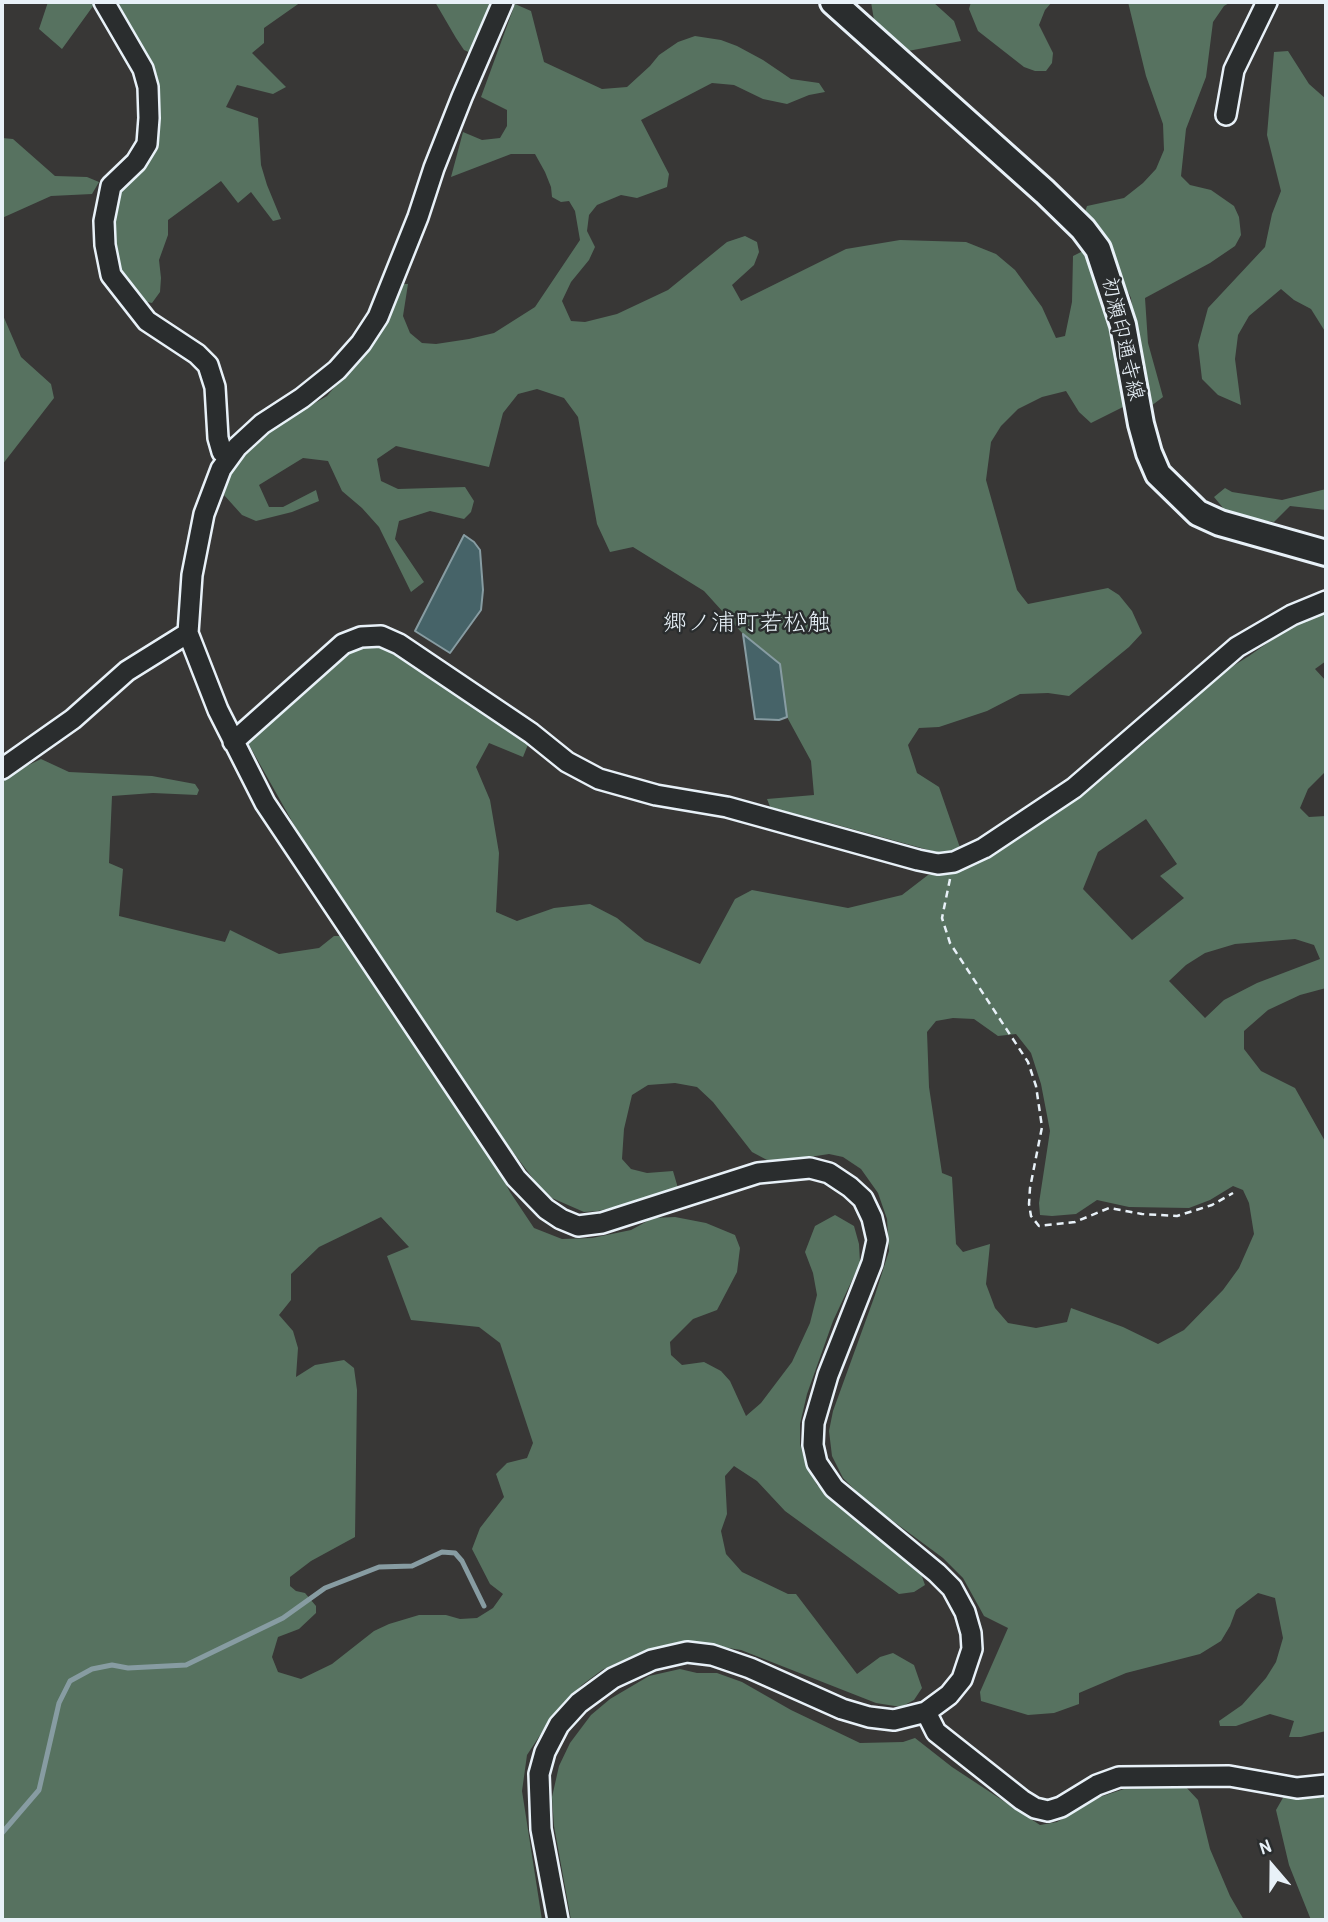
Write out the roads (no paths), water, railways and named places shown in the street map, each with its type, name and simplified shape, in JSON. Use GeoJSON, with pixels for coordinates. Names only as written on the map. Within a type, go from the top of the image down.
{"type":"FeatureCollection","features":[{"type":"Feature","properties":{"kind":"main road","name":"初瀬印通寺線"},"geometry":{"type":"LineString","coordinates":[[841,4],[1045,192],[1083,229],[1098,249],[1123,326],[1141,424],[1158,474],[1198,513],[1220,523],[1326,553]]}},
{"type":"Feature","properties":{"kind":"street"},"geometry":{"type":"LineString","coordinates":[[104,2],[143,69],[148,87],[149,118],[147,144],[135,162],[111,186],[104,221],[105,246],[111,275],[147,321],[197,354],[208,365],[215,387],[218,438],[222,452],[229,456]]}},
{"type":"Feature","properties":{"kind":"street"},"geometry":{"type":"LineString","coordinates":[[503,2],[462,97],[378,317],[361,343],[337,370],[302,398],[262,424],[229,456],[211,491],[192,575],[188,634],[205,682],[265,803],[516,1178],[546,1209],[578,1226],[602,1223],[758,1173],[797,1168],[829,1173],[863,1199],[872,1218],[877,1240],[872,1263],[828,1375],[814,1423],[813,1445],[817,1463],[834,1488],[937,1573],[951,1588],[965,1612],[972,1649],[969,1665],[949,1695],[926,1712],[894,1720],[869,1717],[842,1709],[750,1668],[712,1655],[687,1652],[652,1660],[613,1678],[579,1703],[559,1725],[545,1752],[539,1774],[541,1829],[558,1920]]}},
{"type":"Feature","properties":{"kind":"street"},"geometry":{"type":"LineString","coordinates":[[1226,115],[1234,70],[1266,2]]}},
{"type":"Feature","properties":{"kind":"street"},"geometry":{"type":"LineString","coordinates":[[233,742],[343,644],[361,637],[381,636],[399,644],[531,733],[568,762],[598,779],[656,795],[727,807],[918,860],[938,864],[954,862],[984,848],[1074,788],[1237,647],[1292,615],[1326,601]]}},
{"type":"Feature","properties":{"kind":"street"},"geometry":{"type":"LineString","coordinates":[[2,769],[73,719],[127,671],[188,634]]}},
{"type":"Feature","properties":{"kind":"street"},"geometry":{"type":"LineString","coordinates":[[926,1712],[936,1732],[1022,1800],[1035,1808],[1048,1811],[1097,1785],[1119,1777],[1229,1776],[1297,1788],[1326,1785]]}},
{"type":"Feature","properties":{"kind":"water"},"geometry":{"type":"Polygon","coordinates":[[[464,535],[480,550],[483,590],[481,610],[450,653],[415,631],[464,535]]]}},
{"type":"Feature","properties":{"kind":"water"},"geometry":{"type":"Polygon","coordinates":[[[743,634],[780,664],[787,717],[779,720],[755,719],[743,634]]]}},
{"type":"Feature","properties":{"kind":"waterway"},"geometry":{"type":"LineString","coordinates":[[2,1833],[39,1790],[59,1703],[70,1681],[92,1669],[112,1665],[128,1668],[186,1665],[283,1618],[325,1588],[379,1567],[412,1566],[442,1552],[455,1553],[462,1561],[484,1606]]}},
{"type":"Feature","properties":{"kind":"district","name":"郷ノ浦町若松触"},"geometry":{"type":"Point","coordinates":[747,624]}}]}
